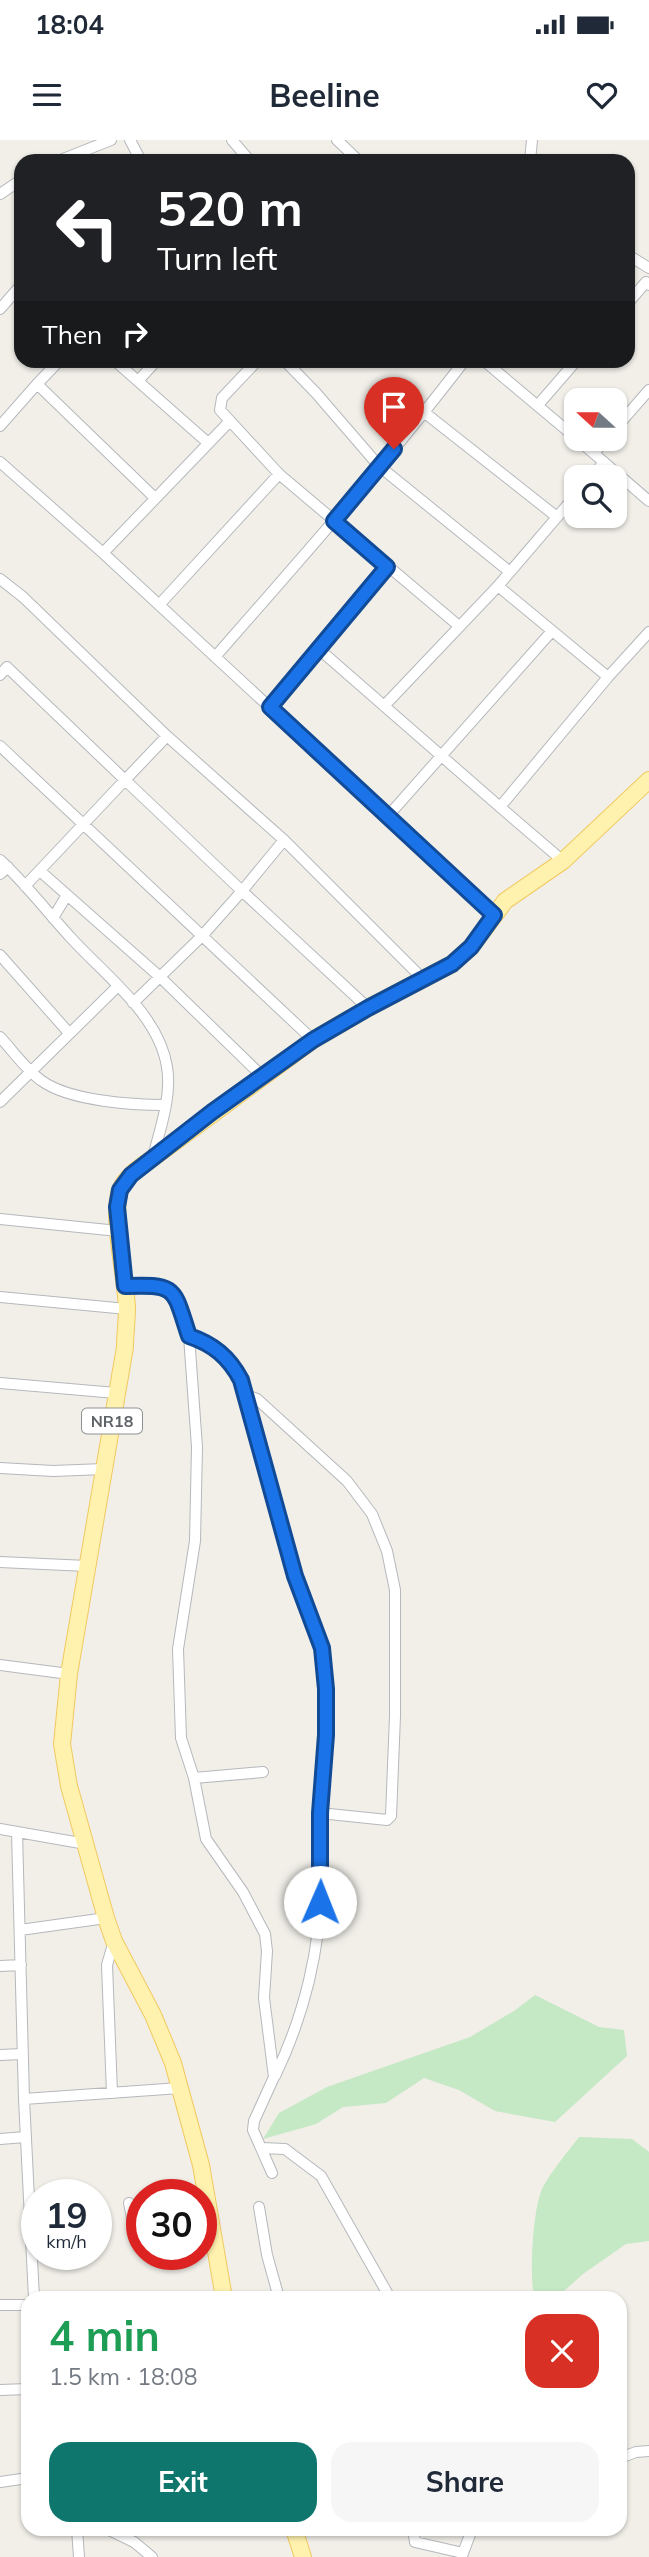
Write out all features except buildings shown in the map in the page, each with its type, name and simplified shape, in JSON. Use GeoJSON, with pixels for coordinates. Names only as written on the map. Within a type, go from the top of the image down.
{"type":"FeatureCollection","features":[{"type":"Feature","properties":{"kind":"main road","name":"NR18"},"geometry":{"type":"LineString","coordinates":[[202,2179],[173,2063],[153,2015],[114,1941],[106,1919],[69,1786],[62,1744],[69,1674],[125,1347],[127,1309],[117,1207],[120,1190],[131,1175],[313,1040],[452,964],[471,947],[505,901],[563,861],[649,780]]}},
{"type":"Feature","properties":{"kind":"main road","name":"NR18"},"geometry":{"type":"LineString","coordinates":[[217,2265],[223,2291]]}},
{"type":"Feature","properties":{"kind":"main road"},"geometry":{"type":"LineString","coordinates":[[296,2536],[303,2557]]}},
{"type":"Feature","properties":{"kind":"street"},"geometry":{"type":"LineString","coordinates":[[76,154],[111,140]]}},
{"type":"Feature","properties":{"kind":"street"},"geometry":{"type":"LineString","coordinates":[[232,140],[244,154]]}},
{"type":"Feature","properties":{"kind":"street"},"geometry":{"type":"LineString","coordinates":[[337,140],[352,154]]}},
{"type":"Feature","properties":{"kind":"street"},"geometry":{"type":"LineString","coordinates":[[635,296],[648,282]]}},
{"type":"Feature","properties":{"kind":"street"},"geometry":{"type":"LineString","coordinates":[[0,309],[14,293]]}},
{"type":"Feature","properties":{"kind":"street"},"geometry":{"type":"LineString","coordinates":[[0,426],[52,368]]}},
{"type":"Feature","properties":{"kind":"street"},"geometry":{"type":"LineString","coordinates":[[123,368],[207,442]]}},
{"type":"Feature","properties":{"kind":"street"},"geometry":{"type":"LineString","coordinates":[[138,381],[150,368]]}},
{"type":"Feature","properties":{"kind":"street"},"geometry":{"type":"LineString","coordinates":[[250,368],[222,398],[220,410],[229,422],[279,474],[459,626]]}},
{"type":"Feature","properties":{"kind":"street"},"geometry":{"type":"LineString","coordinates":[[292,368],[379,466],[510,572]]}},
{"type":"Feature","properties":{"kind":"street"},"geometry":{"type":"LineString","coordinates":[[215,657],[334,521],[425,413],[459,368]]}},
{"type":"Feature","properties":{"kind":"street"},"geometry":{"type":"LineString","coordinates":[[492,368],[564,428]]}},
{"type":"Feature","properties":{"kind":"street"},"geometry":{"type":"LineString","coordinates":[[538,405],[570,368]]}},
{"type":"Feature","properties":{"kind":"street"},"geometry":{"type":"LineString","coordinates":[[37,384],[155,498]]}},
{"type":"Feature","properties":{"kind":"street"},"geometry":{"type":"LineString","coordinates":[[627,417],[647,396]]}},
{"type":"Feature","properties":{"kind":"street"},"geometry":{"type":"LineString","coordinates":[[425,413],[557,517]]}},
{"type":"Feature","properties":{"kind":"street"},"geometry":{"type":"LineString","coordinates":[[103,552],[229,422]]}},
{"type":"Feature","properties":{"kind":"street"},"geometry":{"type":"LineString","coordinates":[[594,453],[649,501]]}},
{"type":"Feature","properties":{"kind":"street"},"geometry":{"type":"LineString","coordinates":[[0,462],[103,552],[494,915]]}},
{"type":"Feature","properties":{"kind":"street"},"geometry":{"type":"LineString","coordinates":[[159,605],[279,474]]}},
{"type":"Feature","properties":{"kind":"street"},"geometry":{"type":"LineString","coordinates":[[384,706],[498,586],[564,509]]}},
{"type":"Feature","properties":{"kind":"street"},"geometry":{"type":"LineString","coordinates":[[270,707],[387,567]]}},
{"type":"Feature","properties":{"kind":"street"},"geometry":{"type":"LineString","coordinates":[[0,579],[23,597],[167,736],[284,840],[424,980]]}},
{"type":"Feature","properties":{"kind":"street"},"geometry":{"type":"LineString","coordinates":[[498,586],[608,677]]}},
{"type":"Feature","properties":{"kind":"street"},"geometry":{"type":"LineString","coordinates":[[388,816],[552,631]]}},
{"type":"Feature","properties":{"kind":"street"},"geometry":{"type":"LineString","coordinates":[[500,807],[649,632]]}},
{"type":"Feature","properties":{"kind":"street"},"geometry":{"type":"LineString","coordinates":[[320,650],[563,861]]}},
{"type":"Feature","properties":{"kind":"street"},"geometry":{"type":"LineString","coordinates":[[2,668],[368,1008]]}},
{"type":"Feature","properties":{"kind":"street"},"geometry":{"type":"LineString","coordinates":[[25,887],[167,736]]}},
{"type":"Feature","properties":{"kind":"street"},"geometry":{"type":"LineString","coordinates":[[0,746],[313,1040]]}},
{"type":"Feature","properties":{"kind":"street"},"geometry":{"type":"LineString","coordinates":[[133,1003],[202,936],[284,840]]}},
{"type":"Feature","properties":{"kind":"street"},"geometry":{"type":"LineString","coordinates":[[3,867],[133,1003],[164,1050],[168,1071],[166,1105],[153,1158]]}},
{"type":"Feature","properties":{"kind":"street"},"geometry":{"type":"LineString","coordinates":[[40,871],[160,977],[262,1076]]}},
{"type":"Feature","properties":{"kind":"street"},"geometry":{"type":"LineString","coordinates":[[53,918],[67,895]]}},
{"type":"Feature","properties":{"kind":"street"},"geometry":{"type":"LineString","coordinates":[[0,955],[69,1033]]}},
{"type":"Feature","properties":{"kind":"street"},"geometry":{"type":"LineString","coordinates":[[0,1102],[117,987]]}},
{"type":"Feature","properties":{"kind":"street"},"geometry":{"type":"LineString","coordinates":[[0,1037],[31,1071],[49,1085],[129,1105],[166,1105]]}},
{"type":"Feature","properties":{"kind":"street"},"geometry":{"type":"LineString","coordinates":[[0,1219],[118,1231]]}},
{"type":"Feature","properties":{"kind":"street"},"geometry":{"type":"LineString","coordinates":[[125,1286],[160,1285],[168,1288],[175,1295],[189,1336],[197,1447],[195,1541],[178,1649],[181,1738],[194,1778],[206,1839],[243,1892],[265,1934],[267,1951],[264,1998],[274,2077]]}},
{"type":"Feature","properties":{"kind":"street"},"geometry":{"type":"LineString","coordinates":[[0,1297],[127,1309]]}},
{"type":"Feature","properties":{"kind":"street"},"geometry":{"type":"LineString","coordinates":[[189,1336],[207,1342],[233,1365],[246,1395],[295,1576],[322,1648],[326,1689],[326,1735],[320,1813],[321,1883],[318,1939],[299,2016],[288,2048],[254,2121],[254,2135],[272,2174]]}},
{"type":"Feature","properties":{"kind":"street"},"geometry":{"type":"LineString","coordinates":[[0,1383],[116,1393]]}},
{"type":"Feature","properties":{"kind":"street"},"geometry":{"type":"LineString","coordinates":[[246,1395],[257,1399],[282,1419],[356,1492],[372,1514],[387,1551],[395,1590],[395,1716],[391,1816],[387,1820],[320,1813]]}},
{"type":"Feature","properties":{"kind":"street"},"geometry":{"type":"LineString","coordinates":[[0,1468],[53,1471],[104,1469]]}},
{"type":"Feature","properties":{"kind":"street"},"geometry":{"type":"LineString","coordinates":[[0,1562],[87,1566]]}},
{"type":"Feature","properties":{"kind":"street"},"geometry":{"type":"LineString","coordinates":[[0,1665],[69,1674]]}},
{"type":"Feature","properties":{"kind":"street"},"geometry":{"type":"LineString","coordinates":[[194,1778],[263,1772]]}},
{"type":"Feature","properties":{"kind":"street"},"geometry":{"type":"LineString","coordinates":[[0,1829],[86,1844]]}},
{"type":"Feature","properties":{"kind":"street"},"geometry":{"type":"LineString","coordinates":[[17,1832],[22,2054],[34,2291]]}},
{"type":"Feature","properties":{"kind":"street"},"geometry":{"type":"LineString","coordinates":[[20,1930],[106,1919]]}},
{"type":"Feature","properties":{"kind":"street"},"geometry":{"type":"LineString","coordinates":[[112,2093],[107,1965],[114,1941]]}},
{"type":"Feature","properties":{"kind":"street"},"geometry":{"type":"LineString","coordinates":[[0,1966],[21,1965]]}},
{"type":"Feature","properties":{"kind":"street"},"geometry":{"type":"LineString","coordinates":[[0,2055],[22,2054]]}},
{"type":"Feature","properties":{"kind":"street"},"geometry":{"type":"LineString","coordinates":[[24,2099],[180,2088]]}},
{"type":"Feature","properties":{"kind":"street"},"geometry":{"type":"LineString","coordinates":[[0,2139],[26,2137]]}},
{"type":"Feature","properties":{"kind":"street"},"geometry":{"type":"LineString","coordinates":[[262,2148],[285,2150],[321,2176],[386,2291]]}},
{"type":"Feature","properties":{"kind":"street"},"geometry":{"type":"LineString","coordinates":[[259,2207],[267,2255],[277,2291]]}},
{"type":"Feature","properties":{"kind":"street"},"geometry":{"type":"LineString","coordinates":[[0,2305],[21,2305]]}},
{"type":"Feature","properties":{"kind":"street"},"geometry":{"type":"LineString","coordinates":[[0,2390],[21,2389]]}},
{"type":"Feature","properties":{"kind":"street"},"geometry":{"type":"LineString","coordinates":[[627,2455],[649,2451]]}},
{"type":"Feature","properties":{"kind":"street"},"geometry":{"type":"LineString","coordinates":[[0,2482],[21,2479]]}},
{"type":"Feature","properties":{"kind":"street"},"geometry":{"type":"LineString","coordinates":[[78,2536],[79,2557]]}},
{"type":"Feature","properties":{"kind":"street"},"geometry":{"type":"LineString","coordinates":[[122,2536],[134,2542],[152,2557]]}},
{"type":"Feature","properties":{"kind":"street"},"geometry":{"type":"LineString","coordinates":[[414,2536],[415,2542],[463,2555],[470,2536]]}},
{"type":"Feature","properties":{"kind":"green space"},"geometry":{"type":"Polygon","coordinates":[[[535,1995],[599,2027],[624,2030],[627,2056],[555,2122],[495,2111],[459,2090],[424,2078],[386,2103],[343,2107],[316,2124],[263,2139],[279,2113],[327,2087],[470,2037],[535,1995]]]}},
{"type":"Feature","properties":{"kind":"green space"},"geometry":{"type":"Polygon","coordinates":[[[579,2137],[632,2139],[649,2152],[649,2241],[626,2244],[564,2291],[534,2291],[532,2253],[537,2208],[543,2187],[579,2137]]]}},
{"type":"Feature","properties":{"kind":"route"},"geometry":{"type":"LineString","coordinates":[[320,1902],[320,1813],[326,1735],[326,1689],[322,1648],[295,1576],[241,1380],[233,1365],[219,1351],[207,1342],[189,1336],[175,1295],[168,1288],[160,1285],[125,1286],[117,1199],[131,1175],[212,1112],[313,1040],[452,964],[471,947],[494,915],[270,707],[387,567],[334,521],[394,449]]}}]}
